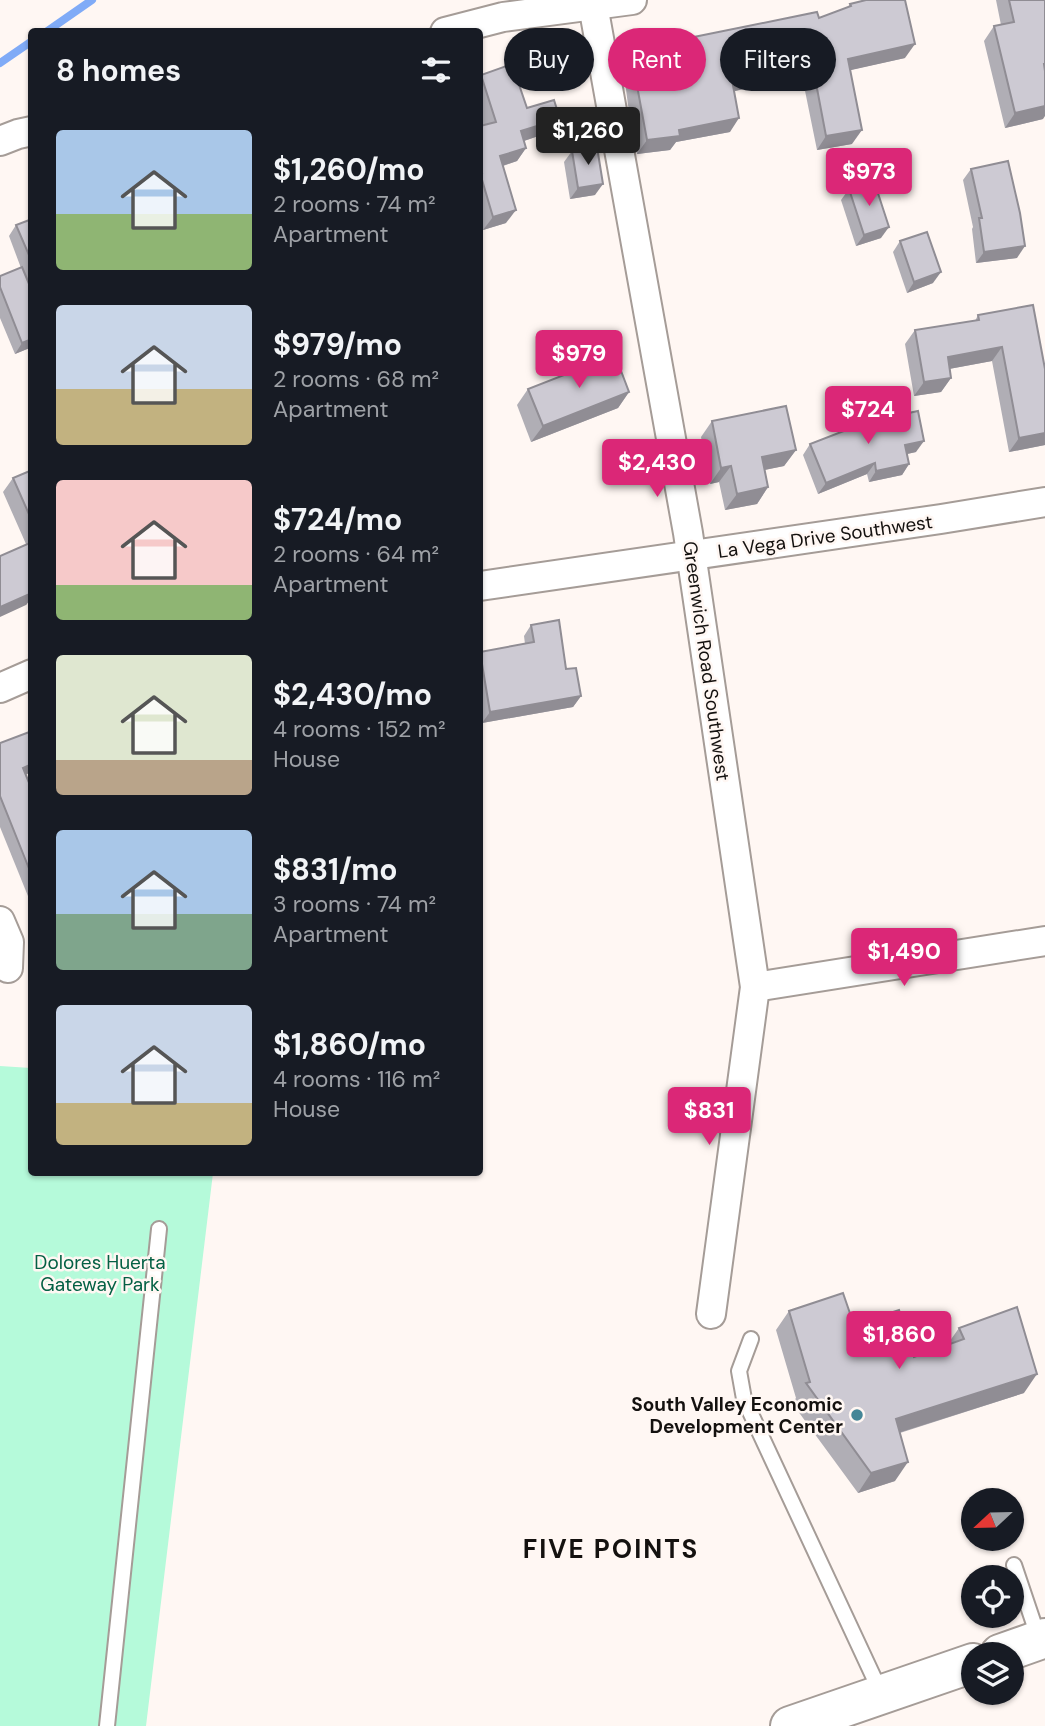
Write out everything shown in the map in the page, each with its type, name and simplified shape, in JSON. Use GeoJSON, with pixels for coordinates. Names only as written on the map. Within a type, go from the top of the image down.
{"type":"FeatureCollection","features":[{"type":"Feature","properties":{"kind":"main road"},"geometry":{"type":"LineString","coordinates":[[1024,1647],[1043,1642]]}},
{"type":"Feature","properties":{"kind":"main road"},"geometry":{"type":"LineString","coordinates":[[790,1726],[961,1667]]}},
{"type":"Feature","properties":{"kind":"street"},"geometry":{"type":"LineString","coordinates":[[460,28],[503,17],[632,0]]}},
{"type":"Feature","properties":{"kind":"street","name":"Greenwich Road Southwest"},"geometry":{"type":"LineString","coordinates":[[593,5],[691,555],[755,987],[711,1314]]}},
{"type":"Feature","properties":{"kind":"street"},"geometry":{"type":"LineString","coordinates":[[0,141],[28,132]]}},
{"type":"Feature","properties":{"kind":"street","name":"La Vega Drive Southwest"},"geometry":{"type":"LineString","coordinates":[[483,586],[1045,502]]}},
{"type":"Feature","properties":{"kind":"street"},"geometry":{"type":"LineString","coordinates":[[0,688],[28,676]]}},
{"type":"Feature","properties":{"kind":"street"},"geometry":{"type":"LineString","coordinates":[[0,921],[9,942],[8,968]]}},
{"type":"Feature","properties":{"kind":"street"},"geometry":{"type":"LineString","coordinates":[[755,987],[1045,941]]}},
{"type":"Feature","properties":{"kind":"lane"},"geometry":{"type":"LineString","coordinates":[[107,1726],[159,1229]]}},
{"type":"Feature","properties":{"kind":"lane"},"geometry":{"type":"LineString","coordinates":[[751,1339],[739,1371],[744,1399],[882,1695]]}},
{"type":"Feature","properties":{"kind":"lane"},"geometry":{"type":"LineString","coordinates":[[1024,1592],[1043,1642]]}},
{"type":"Feature","properties":{"kind":"green space","name":"Dolores Huerta Gateway Park"},"geometry":{"type":"Polygon","coordinates":[[[0,1066],[28,1068],[28,1176],[213,1176],[146,1726],[0,1726],[0,1066]]]}},
{"type":"Feature","properties":{"kind":"building"},"geometry":{"type":"Polygon","coordinates":[[[866,0],[905,0],[915,44],[848,59],[862,130],[826,136],[817,91],[836,91],[836,28],[738,28],[817,12],[819,18],[851,6],[850,4],[866,0]]]}},
{"type":"Feature","properties":{"kind":"building"},"geometry":{"type":"Polygon","coordinates":[[[1009,0],[1045,0],[1045,106],[1015,113],[994,26],[1014,22],[1009,0]]]}},
{"type":"Feature","properties":{"kind":"building"},"geometry":{"type":"Polygon","coordinates":[[[720,32],[720,91],[734,91],[739,118],[679,130],[680,136],[647,140],[638,91],[706,91],[706,34],[720,32]]]}},
{"type":"Feature","properties":{"kind":"building"},"geometry":{"type":"Polygon","coordinates":[[[504,67],[504,91],[521,91],[527,108],[554,100],[560,119],[521,131],[526,148],[500,156],[516,210],[493,217],[483,183],[483,125],[496,122],[483,74],[504,67]]]}},
{"type":"Feature","properties":{"kind":"building"},"geometry":{"type":"Polygon","coordinates":[[[597,147],[603,184],[578,188],[572,151],[597,147]]]}},
{"type":"Feature","properties":{"kind":"building"},"geometry":{"type":"Polygon","coordinates":[[[1008,161],[1025,246],[984,252],[979,218],[982,218],[971,169],[1008,161]]]}},
{"type":"Feature","properties":{"kind":"building"},"geometry":{"type":"Polygon","coordinates":[[[874,181],[889,227],[864,235],[849,189],[874,181]]]}},
{"type":"Feature","properties":{"kind":"building"},"geometry":{"type":"Polygon","coordinates":[[[28,220],[28,253],[16,225],[28,220]]]}},
{"type":"Feature","properties":{"kind":"building"},"geometry":{"type":"Polygon","coordinates":[[[927,232],[941,272],[914,282],[900,241],[927,232]]]}},
{"type":"Feature","properties":{"kind":"building"},"geometry":{"type":"Polygon","coordinates":[[[22,267],[28,281],[28,341],[22,343],[0,287],[0,276],[22,267]]]}},
{"type":"Feature","properties":{"kind":"building"},"geometry":{"type":"Polygon","coordinates":[[[1033,305],[1045,369],[1045,433],[1019,438],[1002,347],[948,357],[951,378],[924,382],[915,330],[979,320],[978,315],[1033,305]]]}},
{"type":"Feature","properties":{"kind":"building"},"geometry":{"type":"Polygon","coordinates":[[[615,355],[629,392],[543,426],[528,389],[615,355]]]}},
{"type":"Feature","properties":{"kind":"building"},"geometry":{"type":"Polygon","coordinates":[[[786,406],[796,450],[762,457],[768,487],[737,494],[731,466],[721,468],[712,421],[786,406]]]}},
{"type":"Feature","properties":{"kind":"building"},"geometry":{"type":"Polygon","coordinates":[[[918,411],[924,441],[905,445],[909,464],[876,471],[875,463],[826,483],[810,444],[867,422],[918,411]]]}},
{"type":"Feature","properties":{"kind":"building"},"geometry":{"type":"Polygon","coordinates":[[[28,472],[28,512],[13,478],[28,472]]]}},
{"type":"Feature","properties":{"kind":"building"},"geometry":{"type":"Polygon","coordinates":[[[28,544],[28,595],[0,607],[0,556],[28,544]]]}},
{"type":"Feature","properties":{"kind":"building"},"geometry":{"type":"Polygon","coordinates":[[[559,620],[566,669],[576,668],[581,696],[490,712],[483,670],[483,651],[534,642],[531,625],[559,620]]]}},
{"type":"Feature","properties":{"kind":"building"},"geometry":{"type":"Polygon","coordinates":[[[28,732],[28,766],[23,768],[28,780],[28,866],[0,796],[0,743],[28,732]]]}},
{"type":"Feature","properties":{"kind":"building"},"geometry":{"type":"Polygon","coordinates":[[[843,1293],[854,1325],[899,1310],[914,1357],[964,1339],[959,1328],[1017,1307],[1037,1374],[896,1419],[908,1462],[871,1473],[806,1383],[810,1382],[789,1311],[843,1293]]]}},
{"type":"Feature","properties":{"kind":"waterway"},"geometry":{"type":"LineString","coordinates":[[52,28],[92,0]]}},
{"type":"Feature","properties":{"kind":"waterway"},"geometry":{"type":"LineString","coordinates":[[0,63],[28,44]]}},
{"type":"Feature","properties":{"kind":"place","name":"South Valley Economic Development Center"},"geometry":{"type":"Point","coordinates":[857,1415]}},
{"type":"Feature","properties":{"kind":"district","name":"FIVE POINTS"},"geometry":{"type":"Point","coordinates":[611,1549]}}]}
